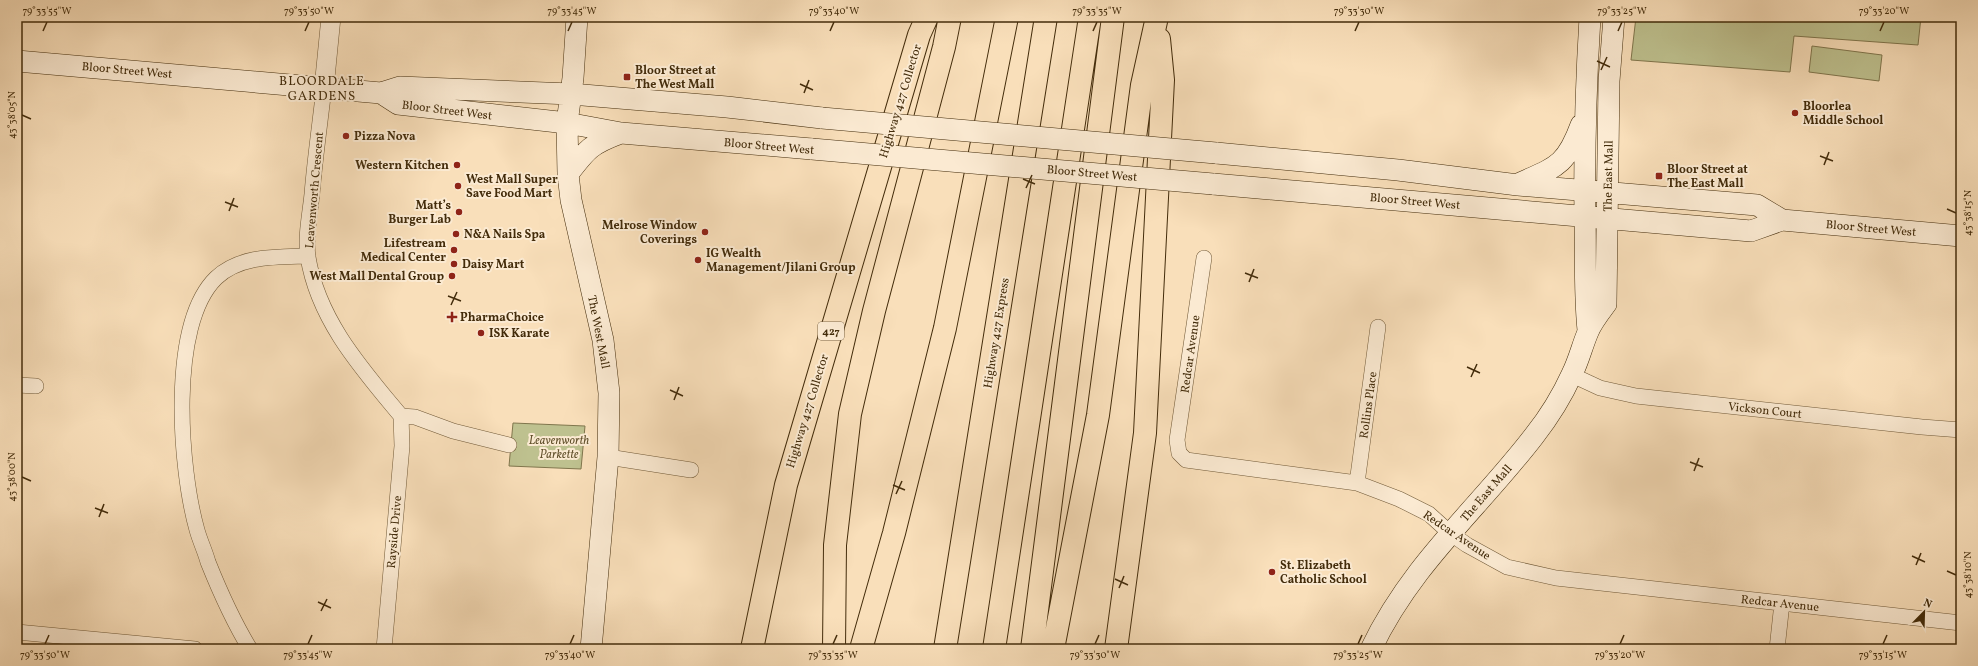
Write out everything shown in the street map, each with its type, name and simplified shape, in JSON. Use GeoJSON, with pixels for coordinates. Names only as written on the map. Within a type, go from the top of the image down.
{"type":"FeatureCollection","features":[{"type":"Feature","properties":{"kind":"highway","name":"Highway 427 Collector"},"geometry":{"type":"LineString","coordinates":[[752,649],[786,485],[919,35],[927,17]]}},
{"type":"Feature","properties":{"kind":"highway"},"geometry":{"type":"LineString","coordinates":[[834,649],[835,545],[850,414],[874,311],[944,47],[950,17]]}},
{"type":"Feature","properties":{"kind":"highway"},"geometry":{"type":"LineString","coordinates":[[861,649],[877,594],[945,328],[1007,17]]}},
{"type":"Feature","properties":{"kind":"highway","name":"Highway 427 Express"},"geometry":{"type":"LineString","coordinates":[[945,649],[1046,17]]}},
{"type":"Feature","properties":{"kind":"highway"},"geometry":{"type":"LineString","coordinates":[[994,649],[1090,17]]}},
{"type":"Feature","properties":{"kind":"highway"},"geometry":{"type":"LineString","coordinates":[[1032,649],[1113,17]]}},
{"type":"Feature","properties":{"kind":"highway"},"geometry":{"type":"LineString","coordinates":[[1053,649],[1098,415],[1142,85],[1157,19]]}},
{"type":"Feature","properties":{"kind":"highway"},"geometry":{"type":"LineString","coordinates":[[1116,649],[1145,433],[1163,80],[1157,19]]}},
{"type":"Feature","properties":{"kind":"main road","name":"The West Mall"},"geometry":{"type":"LineString","coordinates":[[577,17],[571,94],[567,123],[568,174],[571,200],[605,353],[608,385],[608,457],[591,649]]}},
{"type":"Feature","properties":{"kind":"main road","name":"The East Mall"},"geometry":{"type":"LineString","coordinates":[[1588,330],[1584,298],[1584,191],[1586,78],[1590,17]]}},
{"type":"Feature","properties":{"kind":"main road","name":"The East Mall"},"geometry":{"type":"LineString","coordinates":[[1372,649],[1408,585],[1450,533],[1534,436],[1552,411],[1572,375],[1588,330],[1606,304],[1609,81],[1614,17]]}},
{"type":"Feature","properties":{"kind":"main road","name":"Bloor Street West"},"geometry":{"type":"LineString","coordinates":[[17,61],[381,93],[400,87],[571,94],[726,107],[822,118],[1398,170],[1584,191],[1757,205],[1782,220]]}},
{"type":"Feature","properties":{"kind":"main road"},"geometry":{"type":"LineString","coordinates":[[1586,78],[1609,81]]}},
{"type":"Feature","properties":{"kind":"main road","name":"Bloor Street West"},"geometry":{"type":"LineString","coordinates":[[381,93],[398,104],[567,123],[621,133],[1751,231],[1782,220],[1961,236]]}},
{"type":"Feature","properties":{"kind":"main road"},"geometry":{"type":"LineString","coordinates":[[1518,184],[1561,162],[1572,147],[1585,112]]}},
{"type":"Feature","properties":{"kind":"main road"},"geometry":{"type":"LineString","coordinates":[[568,174],[588,148],[602,140],[621,133]]}},
{"type":"Feature","properties":{"kind":"street"},"geometry":{"type":"LineString","coordinates":[[324,88],[331,17]]}},
{"type":"Feature","properties":{"kind":"street","name":"Leavenworth Crescent"},"geometry":{"type":"LineString","coordinates":[[324,88],[309,216],[308,256],[311,271],[327,315],[352,357],[401,416]]}},
{"type":"Feature","properties":{"kind":"street"},"geometry":{"type":"LineString","coordinates":[[250,649],[225,605],[205,553],[197,531],[187,484],[182,405],[188,340],[200,300],[217,278],[228,269],[254,260],[308,256]]}},
{"type":"Feature","properties":{"kind":"street","name":"Redcar Avenue"},"geometry":{"type":"LineString","coordinates":[[1204,258],[1177,440],[1179,453],[1183,458],[1190,461],[1357,483],[1399,499],[1429,514],[1450,533],[1493,560],[1507,567],[1528,573],[1556,578],[1961,623]]}},
{"type":"Feature","properties":{"kind":"street","name":"Rollins Place"},"geometry":{"type":"LineString","coordinates":[[1357,483],[1378,327]]}},
{"type":"Feature","properties":{"kind":"street","name":"Vickson Court"},"geometry":{"type":"LineString","coordinates":[[1572,375],[1600,388],[1636,396],[1961,430]]}},
{"type":"Feature","properties":{"kind":"street"},"geometry":{"type":"LineString","coordinates":[[17,384],[36,386]]}},
{"type":"Feature","properties":{"kind":"street"},"geometry":{"type":"LineString","coordinates":[[401,416],[415,417],[453,431],[510,445]]}},
{"type":"Feature","properties":{"kind":"street","name":"Rayside Drive"},"geometry":{"type":"LineString","coordinates":[[384,649],[402,446],[401,416]]}},
{"type":"Feature","properties":{"kind":"street"},"geometry":{"type":"LineString","coordinates":[[608,457],[691,470]]}},
{"type":"Feature","properties":{"kind":"street"},"geometry":{"type":"LineString","coordinates":[[1777,649],[1782,603]]}},
{"type":"Feature","properties":{"kind":"street"},"geometry":{"type":"LineString","coordinates":[[17,632],[148,647],[195,649]]}},
{"type":"Feature","properties":{"kind":"green space"},"geometry":{"type":"Polygon","coordinates":[[[1636,17],[1921,17],[1918,45],[1794,36],[1790,72],[1631,60],[1636,17]]]}},
{"type":"Feature","properties":{"kind":"green space"},"geometry":{"type":"Polygon","coordinates":[[[1812,46],[1882,55],[1879,81],[1809,72],[1812,46]]]}},
{"type":"Feature","properties":{"kind":"green space","name":"Leavenworth Parkette"},"geometry":{"type":"Polygon","coordinates":[[[513,423],[585,426],[581,469],[509,466],[513,423]]]}},
{"type":"Feature","properties":{"kind":"place","name":"Bloor Street at The West Mall"},"geometry":{"type":"Point","coordinates":[627,77]}},
{"type":"Feature","properties":{"kind":"place","name":"Bloorlea Middle School"},"geometry":{"type":"Point","coordinates":[1795,113]}},
{"type":"Feature","properties":{"kind":"place","name":"Pizza Nova"},"geometry":{"type":"Point","coordinates":[346,136]}},
{"type":"Feature","properties":{"kind":"place","name":"Western Kitchen"},"geometry":{"type":"Point","coordinates":[457,165]}},
{"type":"Feature","properties":{"kind":"place","name":"Bloor Street at The East Mall"},"geometry":{"type":"Point","coordinates":[1659,176]}},
{"type":"Feature","properties":{"kind":"place","name":"West Mall Super Save Food Mart"},"geometry":{"type":"Point","coordinates":[458,186]}},
{"type":"Feature","properties":{"kind":"place","name":"Matt’s Burger Lab"},"geometry":{"type":"Point","coordinates":[459,212]}},
{"type":"Feature","properties":{"kind":"place","name":"Melrose Window Coverings"},"geometry":{"type":"Point","coordinates":[705,232]}},
{"type":"Feature","properties":{"kind":"place","name":"N&A Nails Spa"},"geometry":{"type":"Point","coordinates":[456,234]}},
{"type":"Feature","properties":{"kind":"place","name":"Lifestream Medical Center"},"geometry":{"type":"Point","coordinates":[454,250]}},
{"type":"Feature","properties":{"kind":"place","name":"IG Wealth Management/Jilani Group"},"geometry":{"type":"Point","coordinates":[698,260]}},
{"type":"Feature","properties":{"kind":"place","name":"Daisy Mart"},"geometry":{"type":"Point","coordinates":[454,264]}},
{"type":"Feature","properties":{"kind":"place","name":"West Mall Dental Group"},"geometry":{"type":"Point","coordinates":[452,276]}},
{"type":"Feature","properties":{"kind":"place","name":"PharmaChoice"},"geometry":{"type":"Point","coordinates":[452,317]}},
{"type":"Feature","properties":{"kind":"place","name":"ISK Karate"},"geometry":{"type":"Point","coordinates":[481,333]}},
{"type":"Feature","properties":{"kind":"place","name":"St. Elizabeth Catholic School"},"geometry":{"type":"Point","coordinates":[1272,572]}},
{"type":"Feature","properties":{"kind":"district","name":"BLOORDALE GARDENS"},"geometry":{"type":"Point","coordinates":[322,88]}}]}
